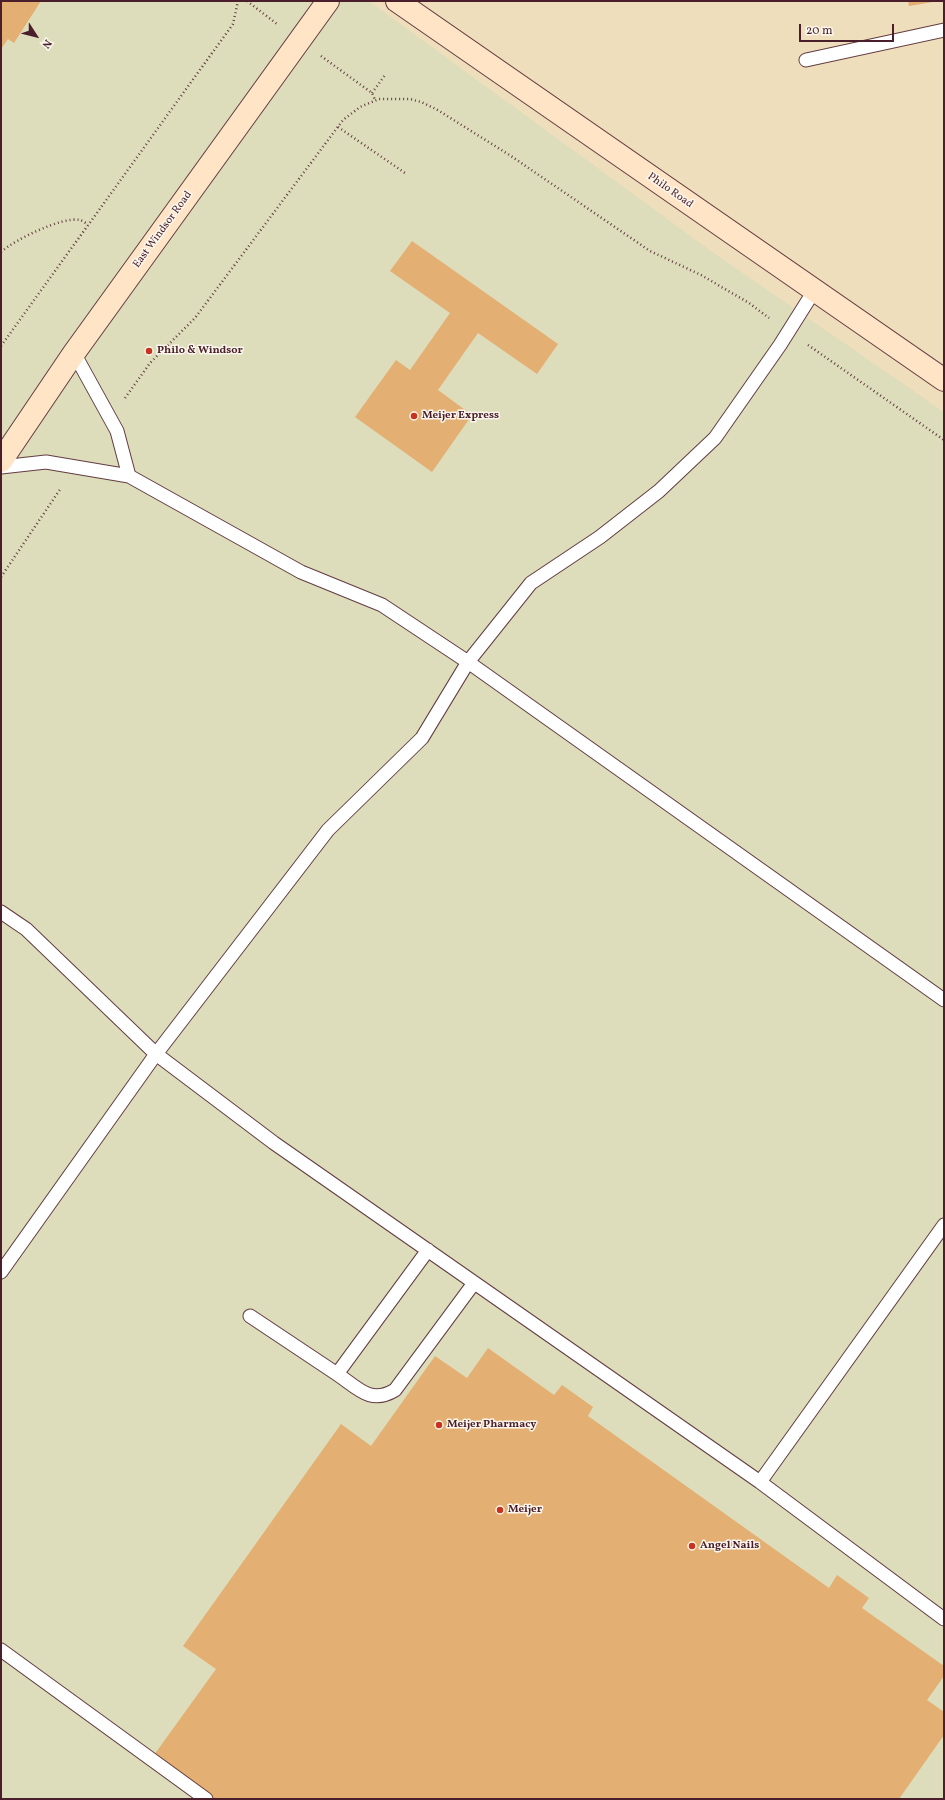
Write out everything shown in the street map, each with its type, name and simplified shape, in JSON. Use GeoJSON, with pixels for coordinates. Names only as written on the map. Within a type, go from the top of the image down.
{"type":"FeatureCollection","features":[{"type":"Feature","properties":{"kind":"main road","name":"East Windsor Road"},"geometry":{"type":"LineString","coordinates":[[1,461],[74,353],[328,1]]}},
{"type":"Feature","properties":{"kind":"main road","name":"Philo Road"},"geometry":{"type":"LineString","coordinates":[[397,1],[814,292],[944,380]]}},
{"type":"Feature","properties":{"kind":"lane"},"geometry":{"type":"LineString","coordinates":[[806,60],[944,30]]}},
{"type":"Feature","properties":{"kind":"lane"},"geometry":{"type":"LineString","coordinates":[[1,1272],[156,1054],[328,830],[422,738],[468,662],[531,583],[600,537],[659,491],[715,438],[780,345],[814,292]]}},
{"type":"Feature","properties":{"kind":"lane"},"geometry":{"type":"LineString","coordinates":[[74,353],[118,431],[129,476]]}},
{"type":"Feature","properties":{"kind":"lane"},"geometry":{"type":"LineString","coordinates":[[1,467],[46,462],[129,476],[301,572],[382,606],[468,662],[944,1000]]}},
{"type":"Feature","properties":{"kind":"lane"},"geometry":{"type":"LineString","coordinates":[[1,912],[26,929],[156,1054],[274,1143],[760,1482],[944,1619]]}},
{"type":"Feature","properties":{"kind":"lane"},"geometry":{"type":"LineString","coordinates":[[760,1482],[944,1225]]}},
{"type":"Feature","properties":{"kind":"lane"},"geometry":{"type":"LineString","coordinates":[[337,1374],[428,1250]]}},
{"type":"Feature","properties":{"kind":"lane"},"geometry":{"type":"LineString","coordinates":[[250,1316],[369,1396],[385,1396],[395,1390],[474,1283]]}},
{"type":"Feature","properties":{"kind":"lane"},"geometry":{"type":"LineString","coordinates":[[1,1650],[206,1799]]}},
{"type":"Feature","properties":{"kind":"path"},"geometry":{"type":"LineString","coordinates":[[1,346],[233,24],[238,1]]}},
{"type":"Feature","properties":{"kind":"path"},"geometry":{"type":"LineString","coordinates":[[247,1],[255,8]]}},
{"type":"Feature","properties":{"kind":"path"},"geometry":{"type":"LineString","coordinates":[[372,93],[385,75]]}},
{"type":"Feature","properties":{"kind":"path"},"geometry":{"type":"LineString","coordinates":[[361,85],[372,93],[375,100]]}},
{"type":"Feature","properties":{"kind":"path"},"geometry":{"type":"LineString","coordinates":[[127,395],[150,363],[195,318],[338,127],[349,115],[360,107],[379,99],[410,99],[436,109],[511,156],[650,251],[701,275],[749,303]]}},
{"type":"Feature","properties":{"kind":"path"},"geometry":{"type":"LineString","coordinates":[[338,127],[405,173]]}},
{"type":"Feature","properties":{"kind":"path"},"geometry":{"type":"LineString","coordinates":[[1,252],[34,232],[62,221],[80,220],[88,225]]}},
{"type":"Feature","properties":{"kind":"path"},"geometry":{"type":"LineString","coordinates":[[827,360],[915,418],[944,440]]}},
{"type":"Feature","properties":{"kind":"path"},"geometry":{"type":"LineString","coordinates":[[1,577],[63,485]]}},
{"type":"Feature","properties":{"kind":"shaded area"},"geometry":{"type":"Polygon","coordinates":[[[1,1],[369,1],[714,253],[944,412],[944,1799],[1,1799],[1,1]]]}},
{"type":"Feature","properties":{"kind":"building"},"geometry":{"type":"Polygon","coordinates":[[[1,1],[41,1],[14,43],[8,39],[1,49],[1,1]]]}},
{"type":"Feature","properties":{"kind":"building"},"geometry":{"type":"Polygon","coordinates":[[[908,1],[933,1],[933,2],[909,6],[908,1]]]}},
{"type":"Feature","properties":{"kind":"building"},"geometry":{"type":"Polygon","coordinates":[[[412,241],[558,344],[537,374],[478,333],[438,390],[472,415],[432,472],[355,417],[396,360],[410,370],[450,313],[390,271],[412,241]]]}},
{"type":"Feature","properties":{"kind":"building","name":"Meijer"},"geometry":{"type":"Polygon","coordinates":[[[488,1348],[554,1395],[562,1385],[593,1407],[588,1416],[829,1588],[837,1575],[869,1598],[862,1608],[944,1666],[944,1676],[927,1700],[944,1712],[944,1735],[899,1799],[215,1799],[154,1755],[216,1669],[183,1646],[341,1424],[371,1446],[435,1356],[467,1378],[488,1348]]]}},
{"type":"Feature","properties":{"kind":"place","name":"Philo & Windsor"},"geometry":{"type":"Point","coordinates":[149,351]}},
{"type":"Feature","properties":{"kind":"place","name":"Meijer Express"},"geometry":{"type":"Point","coordinates":[414,416]}},
{"type":"Feature","properties":{"kind":"place","name":"Meijer Pharmacy"},"geometry":{"type":"Point","coordinates":[439,1425]}},
{"type":"Feature","properties":{"kind":"place","name":"Meijer"},"geometry":{"type":"Point","coordinates":[500,1510]}},
{"type":"Feature","properties":{"kind":"place","name":"Angel Nails"},"geometry":{"type":"Point","coordinates":[692,1546]}}]}
